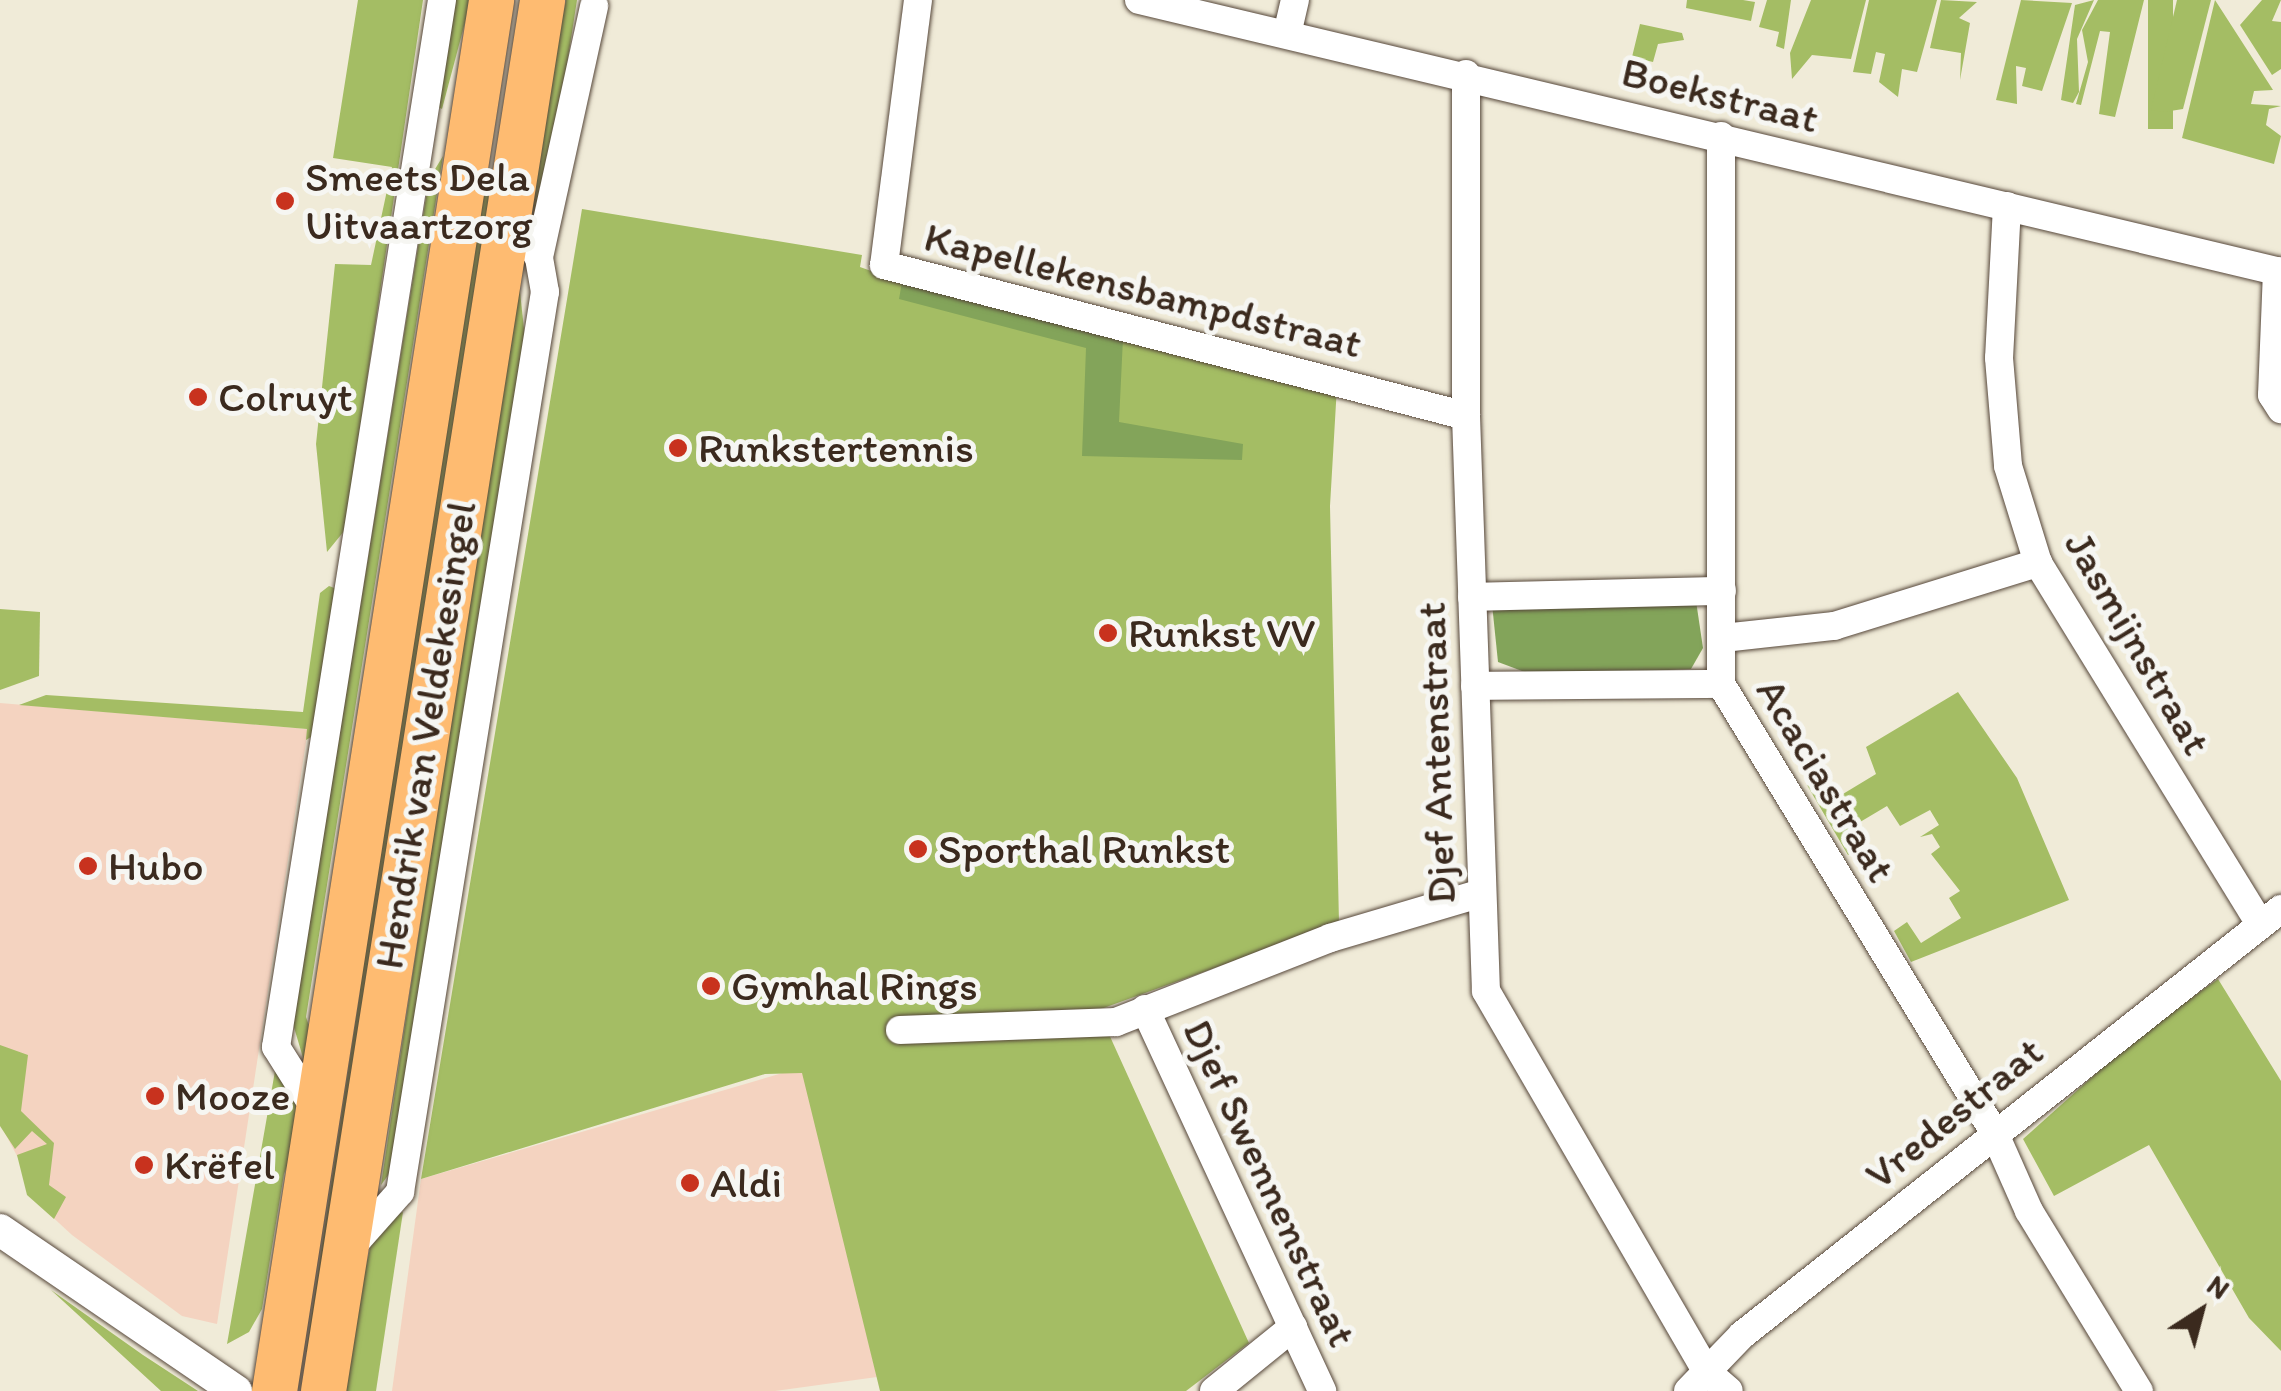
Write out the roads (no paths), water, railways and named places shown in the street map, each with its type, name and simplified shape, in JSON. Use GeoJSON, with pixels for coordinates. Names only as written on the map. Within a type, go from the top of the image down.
{"type":"FeatureCollection","features":[{"type":"Feature","properties":{"kind":"highway","name":"Hendrik van Veldekesingel"},"geometry":{"type":"LineString","coordinates":[[274,1391],[480,91],[491,0]]}},
{"type":"Feature","properties":{"kind":"highway","name":"Hendrik van Veldekesingel"},"geometry":{"type":"LineString","coordinates":[[323,1391],[542,0]]}},
{"type":"Feature","properties":{"kind":"street"},"geometry":{"type":"LineString","coordinates":[[317,1112],[276,1047],[442,0]]}},
{"type":"Feature","properties":{"kind":"street","name":"Kapellekensbampdstraat"},"geometry":{"type":"LineString","coordinates":[[918,0],[884,264],[1466,416]]}},
{"type":"Feature","properties":{"kind":"street","name":"Boekstraat"},"geometry":{"type":"LineString","coordinates":[[1139,0],[1288,30],[2279,271]]}},
{"type":"Feature","properties":{"kind":"street"},"geometry":{"type":"LineString","coordinates":[[1288,30],[1296,0]]}},
{"type":"Feature","properties":{"kind":"street","name":"Hendrik van Veldekesingel"},"geometry":{"type":"LineString","coordinates":[[345,1257],[400,1192],[542,311],[539,258],[594,6]]}},
{"type":"Feature","properties":{"kind":"street","name":"Djef Antenstraat"},"geometry":{"type":"LineString","coordinates":[[1466,74],[1466,416],[1479,894],[1486,991],[1697,1381]]}},
{"type":"Feature","properties":{"kind":"street"},"geometry":{"type":"LineString","coordinates":[[418,150],[480,91]]}},
{"type":"Feature","properties":{"kind":"street","name":"Acaciastraat"},"geometry":{"type":"LineString","coordinates":[[1722,136],[1721,684],[1994,1132],[2030,1211],[2139,1391]]}},
{"type":"Feature","properties":{"kind":"street","name":"Jasmijnstraat"},"geometry":{"type":"LineString","coordinates":[[2006,206],[1999,358],[2007,448],[2038,563],[2270,915]]}},
{"type":"Feature","properties":{"kind":"street"},"geometry":{"type":"LineString","coordinates":[[506,214],[539,258]]}},
{"type":"Feature","properties":{"kind":"street"},"geometry":{"type":"LineString","coordinates":[[2279,271],[2272,378],[2281,408]]}},
{"type":"Feature","properties":{"kind":"street"},"geometry":{"type":"LineString","coordinates":[[1723,638],[1834,626],[2038,563]]}},
{"type":"Feature","properties":{"kind":"street"},"geometry":{"type":"LineString","coordinates":[[1472,597],[1722,591]]}},
{"type":"Feature","properties":{"kind":"street"},"geometry":{"type":"LineString","coordinates":[[1475,686],[1721,684]]}},
{"type":"Feature","properties":{"kind":"street","name":"Djef Swennenstraat"},"geometry":{"type":"LineString","coordinates":[[900,1030],[1039,1029],[1116,1022],[1479,894]]}},
{"type":"Feature","properties":{"kind":"street","name":"Vredestraat"},"geometry":{"type":"LineString","coordinates":[[1697,1381],[1994,1132],[2270,915]]}},
{"type":"Feature","properties":{"kind":"street","name":"Djef Swennenstraat"},"geometry":{"type":"LineString","coordinates":[[1145,1009],[1322,1391]]}},
{"type":"Feature","properties":{"kind":"street"},"geometry":{"type":"LineString","coordinates":[[0,1230],[236,1391]]}},
{"type":"Feature","properties":{"kind":"street"},"geometry":{"type":"LineString","coordinates":[[1214,1391],[1292,1327]]}},
{"type":"Feature","properties":{"kind":"street"},"geometry":{"type":"LineString","coordinates":[[1697,1381],[1729,1391]]}},
{"type":"Feature","properties":{"kind":"place","name":"Smeets Dela Uitvaartzorg"},"geometry":{"type":"Point","coordinates":[285,201]}},
{"type":"Feature","properties":{"kind":"place","name":"Colruyt"},"geometry":{"type":"Point","coordinates":[198,397]}},
{"type":"Feature","properties":{"kind":"place","name":"Runkstertennis"},"geometry":{"type":"Point","coordinates":[678,448]}},
{"type":"Feature","properties":{"kind":"place","name":"Runkst VV"},"geometry":{"type":"Point","coordinates":[1108,633]}},
{"type":"Feature","properties":{"kind":"place","name":"Sporthal Runkst"},"geometry":{"type":"Point","coordinates":[918,849]}},
{"type":"Feature","properties":{"kind":"place","name":"Hubo"},"geometry":{"type":"Point","coordinates":[88,866]}},
{"type":"Feature","properties":{"kind":"place","name":"Gymhal Rings"},"geometry":{"type":"Point","coordinates":[711,986]}},
{"type":"Feature","properties":{"kind":"place","name":"Mooze"},"geometry":{"type":"Point","coordinates":[155,1096]}},
{"type":"Feature","properties":{"kind":"place","name":"Krëfel"},"geometry":{"type":"Point","coordinates":[144,1165]}},
{"type":"Feature","properties":{"kind":"place","name":"Aldi"},"geometry":{"type":"Point","coordinates":[690,1183]}}]}
